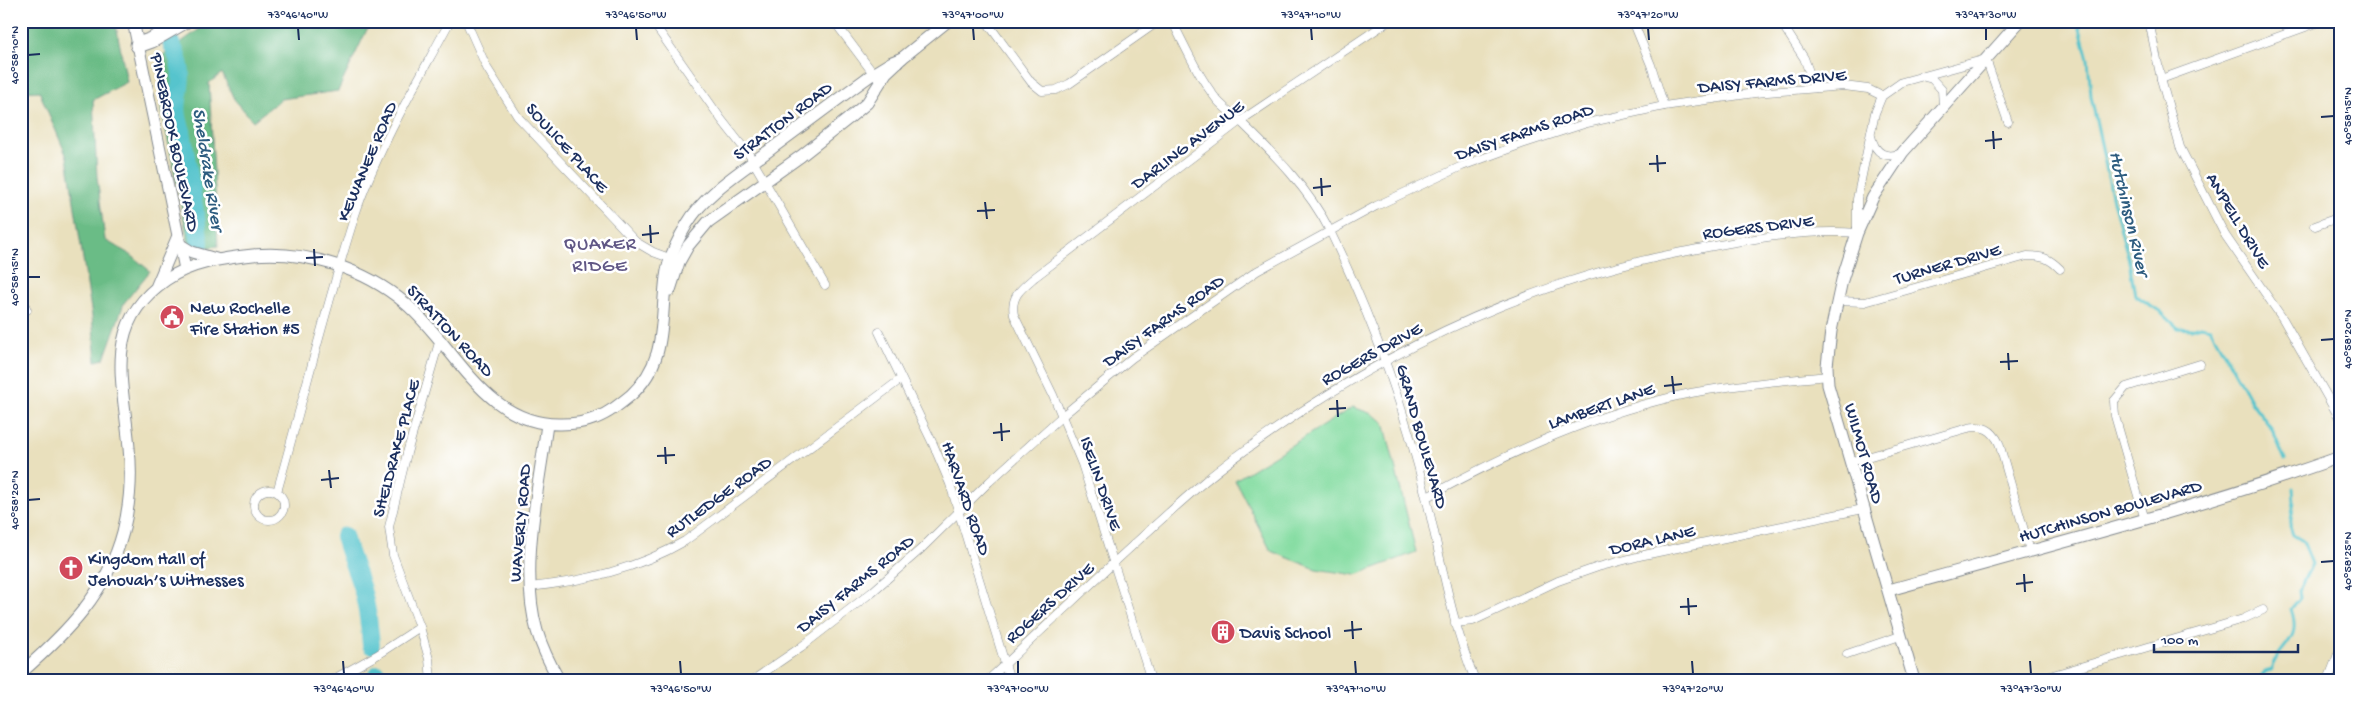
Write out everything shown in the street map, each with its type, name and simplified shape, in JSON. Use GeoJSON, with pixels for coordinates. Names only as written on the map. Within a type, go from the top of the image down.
{"type":"FeatureCollection","features":[{"type":"Feature","properties":{"kind":"highway"},"geometry":{"type":"LineString","coordinates":[[138,45],[152,40],[185,21]]}},
{"type":"Feature","properties":{"kind":"street","name":"PINEBROOK BOULEVARD"},"geometry":{"type":"LineString","coordinates":[[133,21],[185,270]]}},
{"type":"Feature","properties":{"kind":"street","name":"KEWANEE ROAD"},"geometry":{"type":"LineString","coordinates":[[277,492],[356,215],[379,159],[450,21]]}},
{"type":"Feature","properties":{"kind":"street","name":"SOULICE PLACE"},"geometry":{"type":"LineString","coordinates":[[466,21],[487,68],[518,118],[636,242],[653,252],[675,260]]}},
{"type":"Feature","properties":{"kind":"street"},"geometry":{"type":"LineString","coordinates":[[652,21],[754,162],[825,285]]}},
{"type":"Feature","properties":{"kind":"street"},"geometry":{"type":"LineString","coordinates":[[834,21],[877,78]]}},
{"type":"Feature","properties":{"kind":"street","name":"STRATTON ROAD"},"geometry":{"type":"LineString","coordinates":[[21,674],[59,639],[82,614],[104,580],[117,551],[127,513],[131,479],[129,440],[120,381],[120,356],[124,338],[135,312],[156,287],[185,270],[220,260],[258,254],[283,254],[308,258],[340,267],[387,288],[408,305],[440,339],[472,380],[491,399],[528,420],[547,424],[577,424],[594,419],[614,408],[640,386],[650,372],[660,348],[665,304],[675,260],[688,222],[711,196],[754,162],[877,78],[892,62],[902,58],[948,21]]}},
{"type":"Feature","properties":{"kind":"street"},"geometry":{"type":"LineString","coordinates":[[986,21],[1031,82],[1042,91],[1056,90],[1070,84],[1159,21]]}},
{"type":"Feature","properties":{"kind":"street","name":"GRAND BOULEVARD"},"geometry":{"type":"LineString","coordinates":[[1172,21],[1206,85],[1219,102],[1292,174],[1330,230],[1386,360],[1413,445],[1461,646],[1475,680]]}},
{"type":"Feature","properties":{"kind":"street","name":"DARLING AVENUE"},"geometry":{"type":"LineString","coordinates":[[1013,302],[1016,294],[1035,277],[1240,121],[1389,21]]}},
{"type":"Feature","properties":{"kind":"street"},"geometry":{"type":"LineString","coordinates":[[1633,21],[1651,65],[1664,106]]}},
{"type":"Feature","properties":{"kind":"street"},"geometry":{"type":"LineString","coordinates":[[1780,21],[1804,58],[1815,88]]}},
{"type":"Feature","properties":{"kind":"street","name":"WILMOT ROAD"},"geometry":{"type":"LineString","coordinates":[[1914,680],[1836,415],[1827,376],[1831,331],[1857,233],[1873,197],[1903,152],[2020,21]]}},
{"type":"Feature","properties":{"kind":"street","name":"ANPELL DRIVE"},"geometry":{"type":"LineString","coordinates":[[2149,21],[2161,78],[2180,147],[2225,235],[2283,319],[2315,371],[2340,419]]}},
{"type":"Feature","properties":{"kind":"street"},"geometry":{"type":"LineString","coordinates":[[2161,78],[2322,21]]}},
{"type":"Feature","properties":{"kind":"street"},"geometry":{"type":"LineString","coordinates":[[1882,96],[1893,87],[1921,76],[1986,59],[2008,122]]}},
{"type":"Feature","properties":{"kind":"street"},"geometry":{"type":"LineString","coordinates":[[1921,76],[1932,80],[1942,90],[1943,106]]}},
{"type":"Feature","properties":{"kind":"street","name":"STRATTON ROAD"},"geometry":{"type":"LineString","coordinates":[[675,260],[708,222],[765,182],[848,119],[866,103],[877,78]]}},
{"type":"Feature","properties":{"kind":"street","name":"DAISY FARMS DRIVE"},"geometry":{"type":"LineString","coordinates":[[1664,106],[1755,92],[1815,88],[1861,87],[1882,96]]}},
{"type":"Feature","properties":{"kind":"street","name":"WILMOT ROAD"},"geometry":{"type":"LineString","coordinates":[[1857,233],[1857,199],[1870,134],[1882,96]]}},
{"type":"Feature","properties":{"kind":"street","name":"DAISY FARMS ROAD"},"geometry":{"type":"LineString","coordinates":[[753,680],[801,647],[872,592],[1061,416],[1132,358],[1257,271],[1376,206],[1492,154],[1587,123],[1664,106]]}},
{"type":"Feature","properties":{"kind":"street"},"geometry":{"type":"LineString","coordinates":[[1870,134],[1875,149],[1882,154],[1888,156],[1903,152]]}},
{"type":"Feature","properties":{"kind":"street"},"geometry":{"type":"LineString","coordinates":[[2314,226],[2340,217]]}},
{"type":"Feature","properties":{"kind":"street","name":"ROGERS DRIVE"},"geometry":{"type":"LineString","coordinates":[[988,680],[1205,481],[1271,431],[1386,360],[1482,313],[1588,275],[1648,259],[1722,244],[1776,237],[1839,232],[1857,233]]}},
{"type":"Feature","properties":{"kind":"street"},"geometry":{"type":"LineString","coordinates":[[156,287],[178,240],[192,252],[220,260]]}},
{"type":"Feature","properties":{"kind":"street","name":"TURNER DRIVE"},"geometry":{"type":"LineString","coordinates":[[1838,301],[1864,302],[2027,256],[2042,256],[2051,259],[2060,269]]}},
{"type":"Feature","properties":{"kind":"street"},"geometry":{"type":"LineString","coordinates":[[21,296],[28,310]]}},
{"type":"Feature","properties":{"kind":"street","name":"ISELIN DRIVE"},"geometry":{"type":"LineString","coordinates":[[1013,302],[1014,315],[1082,464],[1151,680]]}},
{"type":"Feature","properties":{"kind":"street","name":"HARVARD ROAD"},"geometry":{"type":"LineString","coordinates":[[879,332],[933,444],[959,513],[1010,680]]}},
{"type":"Feature","properties":{"kind":"street","name":"SHELDRAKE PLACE"},"geometry":{"type":"LineString","coordinates":[[431,680],[429,659],[420,627],[393,555],[389,527],[407,453],[440,339]]}},
{"type":"Feature","properties":{"kind":"street"},"geometry":{"type":"LineString","coordinates":[[2145,520],[2115,416],[2114,401],[2126,387],[2200,364]]}},
{"type":"Feature","properties":{"kind":"street","name":"LAMBERT LANE"},"geometry":{"type":"LineString","coordinates":[[1426,497],[1529,446],[1585,423],[1647,403],[1720,388],[1827,376]]}},
{"type":"Feature","properties":{"kind":"street","name":"RUTLEDGE ROAD"},"geometry":{"type":"LineString","coordinates":[[530,587],[593,577],[624,569],[686,541],[901,380]]}},
{"type":"Feature","properties":{"kind":"street","name":"WAVERLY ROAD"},"geometry":{"type":"LineString","coordinates":[[547,424],[532,545],[530,587],[537,631],[546,656],[559,680]]}},
{"type":"Feature","properties":{"kind":"street"},"geometry":{"type":"LineString","coordinates":[[1850,462],[1968,428],[1981,427],[1991,431],[1999,443],[2030,551]]}},
{"type":"Feature","properties":{"kind":"street","name":"HUTCHINSON BOULEVARD"},"geometry":{"type":"LineString","coordinates":[[1889,590],[2145,520],[2277,479],[2340,457]]}},
{"type":"Feature","properties":{"kind":"street","name":"DORA LANE"},"geometry":{"type":"LineString","coordinates":[[1455,623],[1472,621],[1521,597],[1598,567],[1644,555],[1863,509]]}},
{"type":"Feature","properties":{"kind":"street"},"geometry":{"type":"LineString","coordinates":[[2036,680],[2243,618],[2262,610]]}},
{"type":"Feature","properties":{"kind":"street"},"geometry":{"type":"LineString","coordinates":[[332,680],[377,655],[420,627]]}},
{"type":"Feature","properties":{"kind":"street"},"geometry":{"type":"LineString","coordinates":[[1847,654],[1900,636]]}},
{"type":"Feature","properties":{"kind":"street"},"geometry":{"type":"LineString","coordinates":[[2328,680],[2340,650]]}},
{"type":"Feature","properties":{"kind":"green space"},"geometry":{"type":"Polygon","coordinates":[[[21,21],[115,21],[127,82],[93,100],[97,177],[105,240],[131,255],[150,271],[124,303],[104,359],[96,361],[92,316],[67,157],[39,91],[21,92],[21,21]]]}},
{"type":"Feature","properties":{"kind":"green space"},"geometry":{"type":"Polygon","coordinates":[[[211,21],[371,21],[338,91],[281,99],[253,121],[234,99],[222,73],[209,83],[218,246],[190,250],[162,111],[163,55],[211,21]]]}},
{"type":"Feature","properties":{"kind":"green space"},"geometry":{"type":"Polygon","coordinates":[[[1353,407],[1372,414],[1384,422],[1416,552],[1356,575],[1316,569],[1271,551],[1235,480],[1353,407]]]}},
{"type":"Feature","properties":{"kind":"waterway","name":"Hutchinson River"},"geometry":{"type":"LineString","coordinates":[[2078,21],[2088,59],[2091,96],[2135,295],[2161,312],[2178,328],[2191,329],[2201,326],[2210,328],[2252,403],[2272,429],[2285,460]]}},
{"type":"Feature","properties":{"kind":"waterway","name":"Sheldrake River"},"geometry":{"type":"LineString","coordinates":[[171,43],[178,57],[181,73],[177,107],[200,243]]}},
{"type":"Feature","properties":{"kind":"waterway","name":"Hutchinson River"},"geometry":{"type":"LineString","coordinates":[[2259,680],[2265,672],[2271,670],[2274,661],[2292,636],[2294,620],[2291,609],[2300,598],[2299,590],[2312,564],[2303,541],[2293,535],[2290,526],[2294,501],[2293,488]]}},
{"type":"Feature","properties":{"kind":"waterway","name":"Sheldrake River"},"geometry":{"type":"LineString","coordinates":[[344,536],[364,596],[371,645]]}},
{"type":"Feature","properties":{"kind":"waterway","name":"Sheldrake River"},"geometry":{"type":"LineString","coordinates":[[378,674],[380,680]]}},
{"type":"Feature","properties":{"kind":"place","name":"New Rochelle Fire Station #5"},"geometry":{"type":"Point","coordinates":[172,317]}},
{"type":"Feature","properties":{"kind":"place","name":"Kingdom Hall of Jehovah’s Witnesses"},"geometry":{"type":"Point","coordinates":[71,568]}},
{"type":"Feature","properties":{"kind":"place","name":"Davis School"},"geometry":{"type":"Point","coordinates":[1223,632]}},
{"type":"Feature","properties":{"kind":"district","name":"QUAKER RIDGE"},"geometry":{"type":"Point","coordinates":[600,253]}}]}
